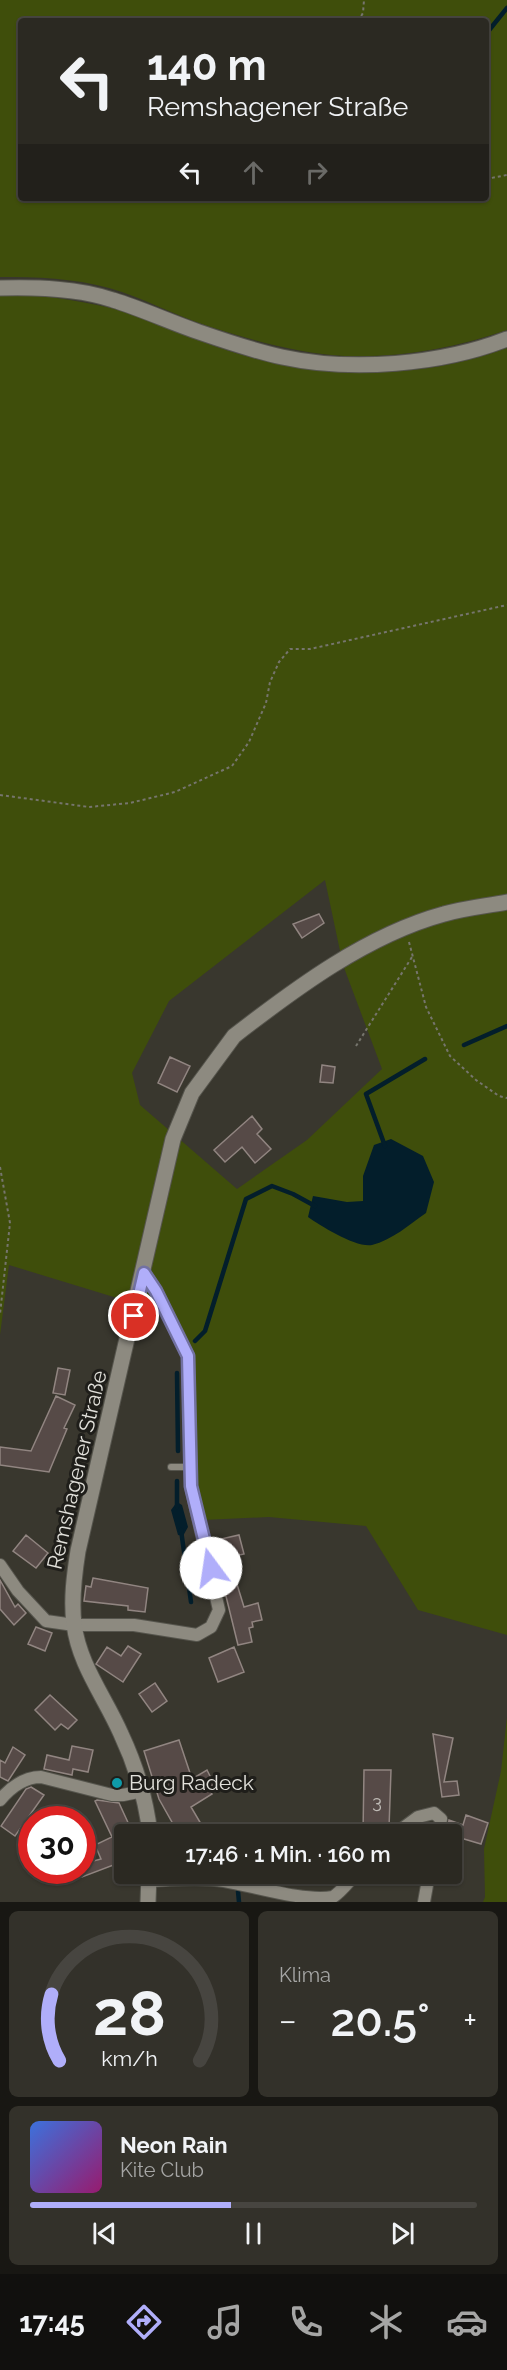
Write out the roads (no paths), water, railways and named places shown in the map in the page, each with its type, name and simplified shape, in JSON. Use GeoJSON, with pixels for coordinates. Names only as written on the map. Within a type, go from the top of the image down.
{"type":"FeatureCollection","features":[{"type":"Feature","properties":{"kind":"street"},"geometry":{"type":"LineString","coordinates":[[0,288],[29,287],[70,291],[111,299],[200,332],[282,357],[321,363],[363,364],[446,356],[507,339]]}},
{"type":"Feature","properties":{"kind":"street","name":"Remshagener Straße"},"geometry":{"type":"LineString","coordinates":[[148,1824],[143,1791],[121,1733],[84,1662],[74,1625],[72,1588],[78,1551],[144,1273],[173,1139],[192,1093],[234,1035],[303,984],[406,927],[444,914],[507,902]]}},
{"type":"Feature","properties":{"kind":"street"},"geometry":{"type":"LineString","coordinates":[[0,1564],[18,1592],[46,1621],[74,1625],[134,1625],[197,1635],[211,1627],[219,1610],[191,1486],[188,1356],[156,1291],[144,1273]]}},
{"type":"Feature","properties":{"kind":"street"},"geometry":{"type":"LineString","coordinates":[[0,1800],[22,1780],[31,1777],[41,1777],[112,1795],[143,1791]]}},
{"type":"Feature","properties":{"kind":"street"},"geometry":{"type":"LineString","coordinates":[[409,1824],[418,1817],[434,1813],[441,1819],[440,1824]]}},
{"type":"Feature","properties":{"kind":"street"},"geometry":{"type":"LineString","coordinates":[[148,1902],[149,1884]]}},
{"type":"Feature","properties":{"kind":"street"},"geometry":{"type":"LineString","coordinates":[[233,1884],[269,1896],[320,1901],[336,1895],[346,1884]]}},
{"type":"Feature","properties":{"kind":"street"},"geometry":{"type":"LineString","coordinates":[[424,1902],[427,1884]]}},
{"type":"Feature","properties":{"kind":"lane"},"geometry":{"type":"LineString","coordinates":[[171,1467],[191,1467]]}},
{"type":"Feature","properties":{"kind":"water"},"geometry":{"type":"Polygon","coordinates":[[[391,1139],[423,1156],[434,1182],[426,1213],[393,1236],[372,1245],[348,1240],[308,1217],[313,1196],[347,1202],[363,1201],[363,1176],[374,1145],[391,1139]]]}},
{"type":"Feature","properties":{"kind":"water"},"geometry":{"type":"Polygon","coordinates":[[[177,1502],[182,1505],[188,1527],[183,1536],[178,1535],[171,1510],[177,1502]]]}},
{"type":"Feature","properties":{"kind":"waterway"},"geometry":{"type":"LineString","coordinates":[[489,30],[507,8]]}},
{"type":"Feature","properties":{"kind":"waterway"},"geometry":{"type":"LineString","coordinates":[[464,1045],[507,1026]]}},
{"type":"Feature","properties":{"kind":"waterway"},"geometry":{"type":"LineString","coordinates":[[385,1146],[366,1094],[425,1059]]}},
{"type":"Feature","properties":{"kind":"waterway"},"geometry":{"type":"LineString","coordinates":[[195,1341],[205,1331],[246,1199],[272,1186],[315,1206]]}},
{"type":"Feature","properties":{"kind":"waterway"},"geometry":{"type":"LineString","coordinates":[[177,1373],[178,1451]]}},
{"type":"Feature","properties":{"kind":"waterway"},"geometry":{"type":"LineString","coordinates":[[177,1481],[177,1507]]}},
{"type":"Feature","properties":{"kind":"waterway"},"geometry":{"type":"LineString","coordinates":[[181,1530],[191,1602]]}},
{"type":"Feature","properties":{"kind":"waterway"},"geometry":{"type":"LineString","coordinates":[[238,1891],[239,1902]]}},
{"type":"Feature","properties":{"kind":"place","name":"Burg Radeck"},"geometry":{"type":"Point","coordinates":[117,1783]}}]}
